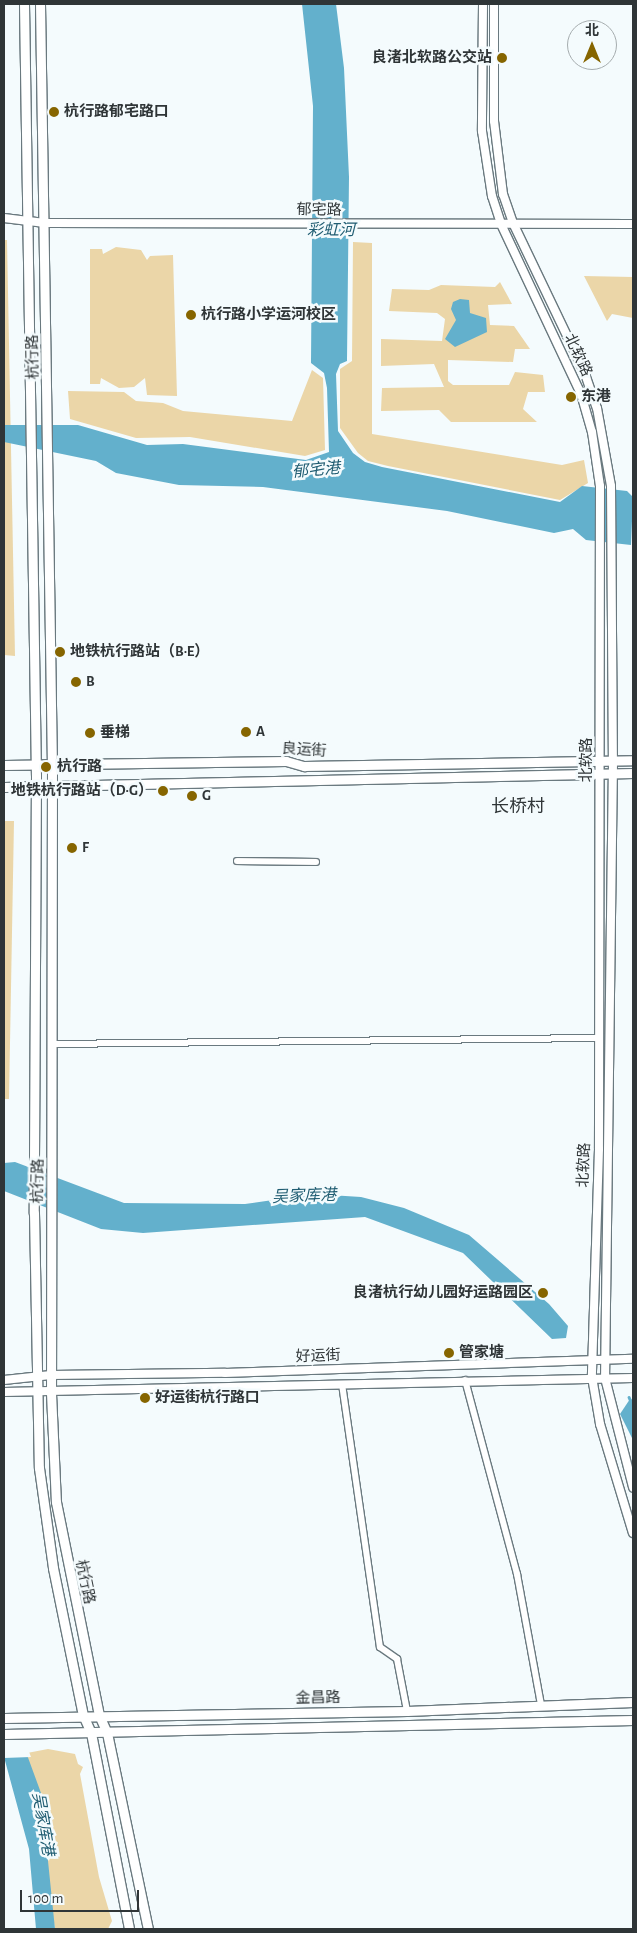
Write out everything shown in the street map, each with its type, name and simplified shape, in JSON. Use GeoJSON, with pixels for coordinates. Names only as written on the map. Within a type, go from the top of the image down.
{"type":"FeatureCollection","features":[{"type":"Feature","properties":{"kind":"main road","name":"杭行路"},"geometry":{"type":"LineString","coordinates":[[24,4],[32,407],[36,767],[35,1379],[44,1524],[83,1715],[91,1733],[129,1929]]}},
{"type":"Feature","properties":{"kind":"main road","name":"杭行路"},"geometry":{"type":"LineString","coordinates":[[40,4],[45,223],[52,767],[53,1164],[50,1393],[56,1502],[99,1715],[107,1733],[148,1929]]}},
{"type":"Feature","properties":{"kind":"main road","name":"良运街"},"geometry":{"type":"LineString","coordinates":[[4,765],[52,767],[286,761],[304,766],[633,760]]}},
{"type":"Feature","properties":{"kind":"main road","name":"良运街"},"geometry":{"type":"LineString","coordinates":[[4,787],[52,787],[283,778],[633,773]]}},
{"type":"Feature","properties":{"kind":"main road","name":"金昌路"},"geometry":{"type":"LineString","coordinates":[[4,1718],[83,1715],[407,1711],[633,1702]]}},
{"type":"Feature","properties":{"kind":"main road","name":"金昌路"},"geometry":{"type":"LineString","coordinates":[[4,1734],[633,1720]]}},
{"type":"Feature","properties":{"kind":"street","name":"北软路"},"geometry":{"type":"LineString","coordinates":[[483,4],[482,131],[492,196],[501,224],[581,394],[592,432],[600,486],[602,545],[599,1038],[592,1377],[600,1424],[633,1534]]}},
{"type":"Feature","properties":{"kind":"street","name":"北软路"},"geometry":{"type":"LineString","coordinates":[[494,4],[497,155],[503,194],[513,223],[584,371],[597,408],[612,486],[612,774],[605,1360],[606,1378],[633,1487]]}},
{"type":"Feature","properties":{"kind":"street","name":"郁宅路"},"geometry":{"type":"LineString","coordinates":[[4,218],[45,223],[633,224]]}},
{"type":"Feature","properties":{"kind":"street"},"geometry":{"type":"LineString","coordinates":[[237,861],[316,862]]}},
{"type":"Feature","properties":{"kind":"street"},"geometry":{"type":"LineString","coordinates":[[52,1044],[599,1038]]}},
{"type":"Feature","properties":{"kind":"street","name":"好运街"},"geometry":{"type":"LineString","coordinates":[[4,1380],[35,1379],[50,1375],[225,1373],[633,1359]]}},
{"type":"Feature","properties":{"kind":"street","name":"好运街"},"geometry":{"type":"LineString","coordinates":[[4,1392],[50,1393],[465,1380],[633,1378]]}},
{"type":"Feature","properties":{"kind":"street"},"geometry":{"type":"LineString","coordinates":[[465,1380],[517,1574],[541,1705]]}},
{"type":"Feature","properties":{"kind":"street"},"geometry":{"type":"LineString","coordinates":[[342,1384],[380,1647],[397,1659],[407,1711]]}},
{"type":"Feature","properties":{"kind":"shaded area"},"geometry":{"type":"Polygon","coordinates":[[[4,240],[7,240],[15,656],[4,655],[4,240]]]}},
{"type":"Feature","properties":{"kind":"shaded area"},"geometry":{"type":"Polygon","coordinates":[[[353,242],[372,243],[372,434],[562,465],[584,460],[588,483],[560,500],[388,466],[368,461],[358,453],[340,428],[340,369],[352,361],[353,242]]]}},
{"type":"Feature","properties":{"kind":"shaded area"},"geometry":{"type":"Polygon","coordinates":[[[116,247],[141,250],[147,260],[150,256],[173,255],[177,396],[147,395],[145,378],[134,387],[119,388],[101,378],[100,384],[90,384],[90,249],[102,249],[103,254],[116,247]]]}},
{"type":"Feature","properties":{"kind":"shaded area"},"geometry":{"type":"Polygon","coordinates":[[[584,276],[633,277],[633,318],[612,314],[607,321],[584,276]]]}},
{"type":"Feature","properties":{"kind":"shaded area"},"geometry":{"type":"Polygon","coordinates":[[[500,282],[512,304],[488,305],[490,325],[514,326],[530,349],[515,349],[513,362],[448,360],[448,381],[453,385],[509,385],[515,372],[543,375],[545,392],[528,392],[523,409],[537,422],[451,422],[439,410],[381,411],[382,388],[444,387],[434,364],[381,366],[381,339],[442,341],[445,319],[437,313],[389,311],[392,289],[429,290],[441,285],[495,287],[500,282]]]}},
{"type":"Feature","properties":{"kind":"shaded area"},"geometry":{"type":"Polygon","coordinates":[[[312,370],[323,378],[325,450],[305,456],[190,437],[136,438],[70,419],[68,391],[124,392],[136,401],[163,403],[183,411],[292,421],[312,370]]]}},
{"type":"Feature","properties":{"kind":"shaded area"},"geometry":{"type":"Polygon","coordinates":[[[4,821],[14,821],[9,1099],[4,1099],[4,821]]]}},
{"type":"Feature","properties":{"kind":"shaded area"},"geometry":{"type":"Polygon","coordinates":[[[48,1749],[75,1754],[78,1764],[83,1767],[80,1774],[99,1877],[112,1921],[108,1929],[55,1929],[27,1753],[48,1749]]]}},
{"type":"Feature","properties":{"kind":"water"},"geometry":{"type":"Polygon","coordinates":[[[302,4],[336,4],[344,68],[349,177],[347,361],[340,364],[336,374],[338,431],[353,453],[365,462],[382,467],[560,502],[582,486],[627,491],[633,497],[631,545],[586,540],[573,529],[554,533],[447,511],[263,487],[179,485],[116,473],[96,461],[4,442],[4,425],[78,425],[147,445],[183,444],[306,460],[329,452],[327,388],[324,373],[311,363],[313,106],[302,4]]]}},
{"type":"Feature","properties":{"kind":"water"},"geometry":{"type":"Polygon","coordinates":[[[460,299],[469,300],[470,313],[486,318],[487,332],[455,347],[445,339],[456,320],[451,309],[453,302],[460,299]]]}},
{"type":"Feature","properties":{"kind":"water","name":"吴家库港"},"geometry":{"type":"Polygon","coordinates":[[[15,1162],[124,1203],[245,1204],[314,1194],[361,1197],[404,1208],[469,1235],[549,1304],[568,1326],[566,1338],[552,1339],[463,1253],[365,1217],[143,1233],[101,1229],[4,1191],[4,1163],[15,1162]]]}},
{"type":"Feature","properties":{"kind":"water"},"geometry":{"type":"Polygon","coordinates":[[[630,1399],[633,1400],[633,1440],[620,1414],[630,1399]]]}},
{"type":"Feature","properties":{"kind":"water","name":"吴家库港"},"geometry":{"type":"Polygon","coordinates":[[[4,1692],[41,1793],[55,1929],[36,1929],[29,1849],[4,1757],[4,1692]]]}},
{"type":"Feature","properties":{"kind":"pier"},"geometry":{"type":"Polygon","coordinates":[[[4,1695],[8,1695],[31,1757],[4,1758],[4,1695]]]}},
{"type":"Feature","properties":{"kind":"waterway"},"geometry":{"type":"LineString","coordinates":[[629,1397],[633,1406]]}},
{"type":"Feature","properties":{"kind":"place","name":"良渚北软路公交站"},"geometry":{"type":"Point","coordinates":[502,58]}},
{"type":"Feature","properties":{"kind":"place","name":"杭行路郁宅路口"},"geometry":{"type":"Point","coordinates":[54,112]}},
{"type":"Feature","properties":{"kind":"place","name":"杭行路小学运河校区"},"geometry":{"type":"Point","coordinates":[191,315]}},
{"type":"Feature","properties":{"kind":"place","name":"东港"},"geometry":{"type":"Point","coordinates":[571,397]}},
{"type":"Feature","properties":{"kind":"place","name":"地铁杭行路站（B·E）"},"geometry":{"type":"Point","coordinates":[60,652]}},
{"type":"Feature","properties":{"kind":"place","name":"B"},"geometry":{"type":"Point","coordinates":[76,682]}},
{"type":"Feature","properties":{"kind":"place","name":"A"},"geometry":{"type":"Point","coordinates":[246,732]}},
{"type":"Feature","properties":{"kind":"place","name":"垂梯"},"geometry":{"type":"Point","coordinates":[90,733]}},
{"type":"Feature","properties":{"kind":"place","name":"杭行路"},"geometry":{"type":"Point","coordinates":[46,767]}},
{"type":"Feature","properties":{"kind":"place","name":"地铁杭行路站（D·G）"},"geometry":{"type":"Point","coordinates":[163,791]}},
{"type":"Feature","properties":{"kind":"place","name":"G"},"geometry":{"type":"Point","coordinates":[192,796]}},
{"type":"Feature","properties":{"kind":"place","name":"F"},"geometry":{"type":"Point","coordinates":[72,848]}},
{"type":"Feature","properties":{"kind":"place","name":"良渚杭行幼儿园好运路园区"},"geometry":{"type":"Point","coordinates":[543,1293]}},
{"type":"Feature","properties":{"kind":"place","name":"管家塘"},"geometry":{"type":"Point","coordinates":[449,1353]}},
{"type":"Feature","properties":{"kind":"place","name":"好运街杭行路口"},"geometry":{"type":"Point","coordinates":[145,1398]}},
{"type":"Feature","properties":{"kind":"district","name":"长桥村"},"geometry":{"type":"Point","coordinates":[518,807]}},
{"type":"Feature","properties":{"kind":"water label","name":"彩虹河"},"geometry":{"type":"Point","coordinates":[331,230]}},
{"type":"Feature","properties":{"kind":"water label","name":"郁宅港"},"geometry":{"type":"Point","coordinates":[316,470]}}]}
